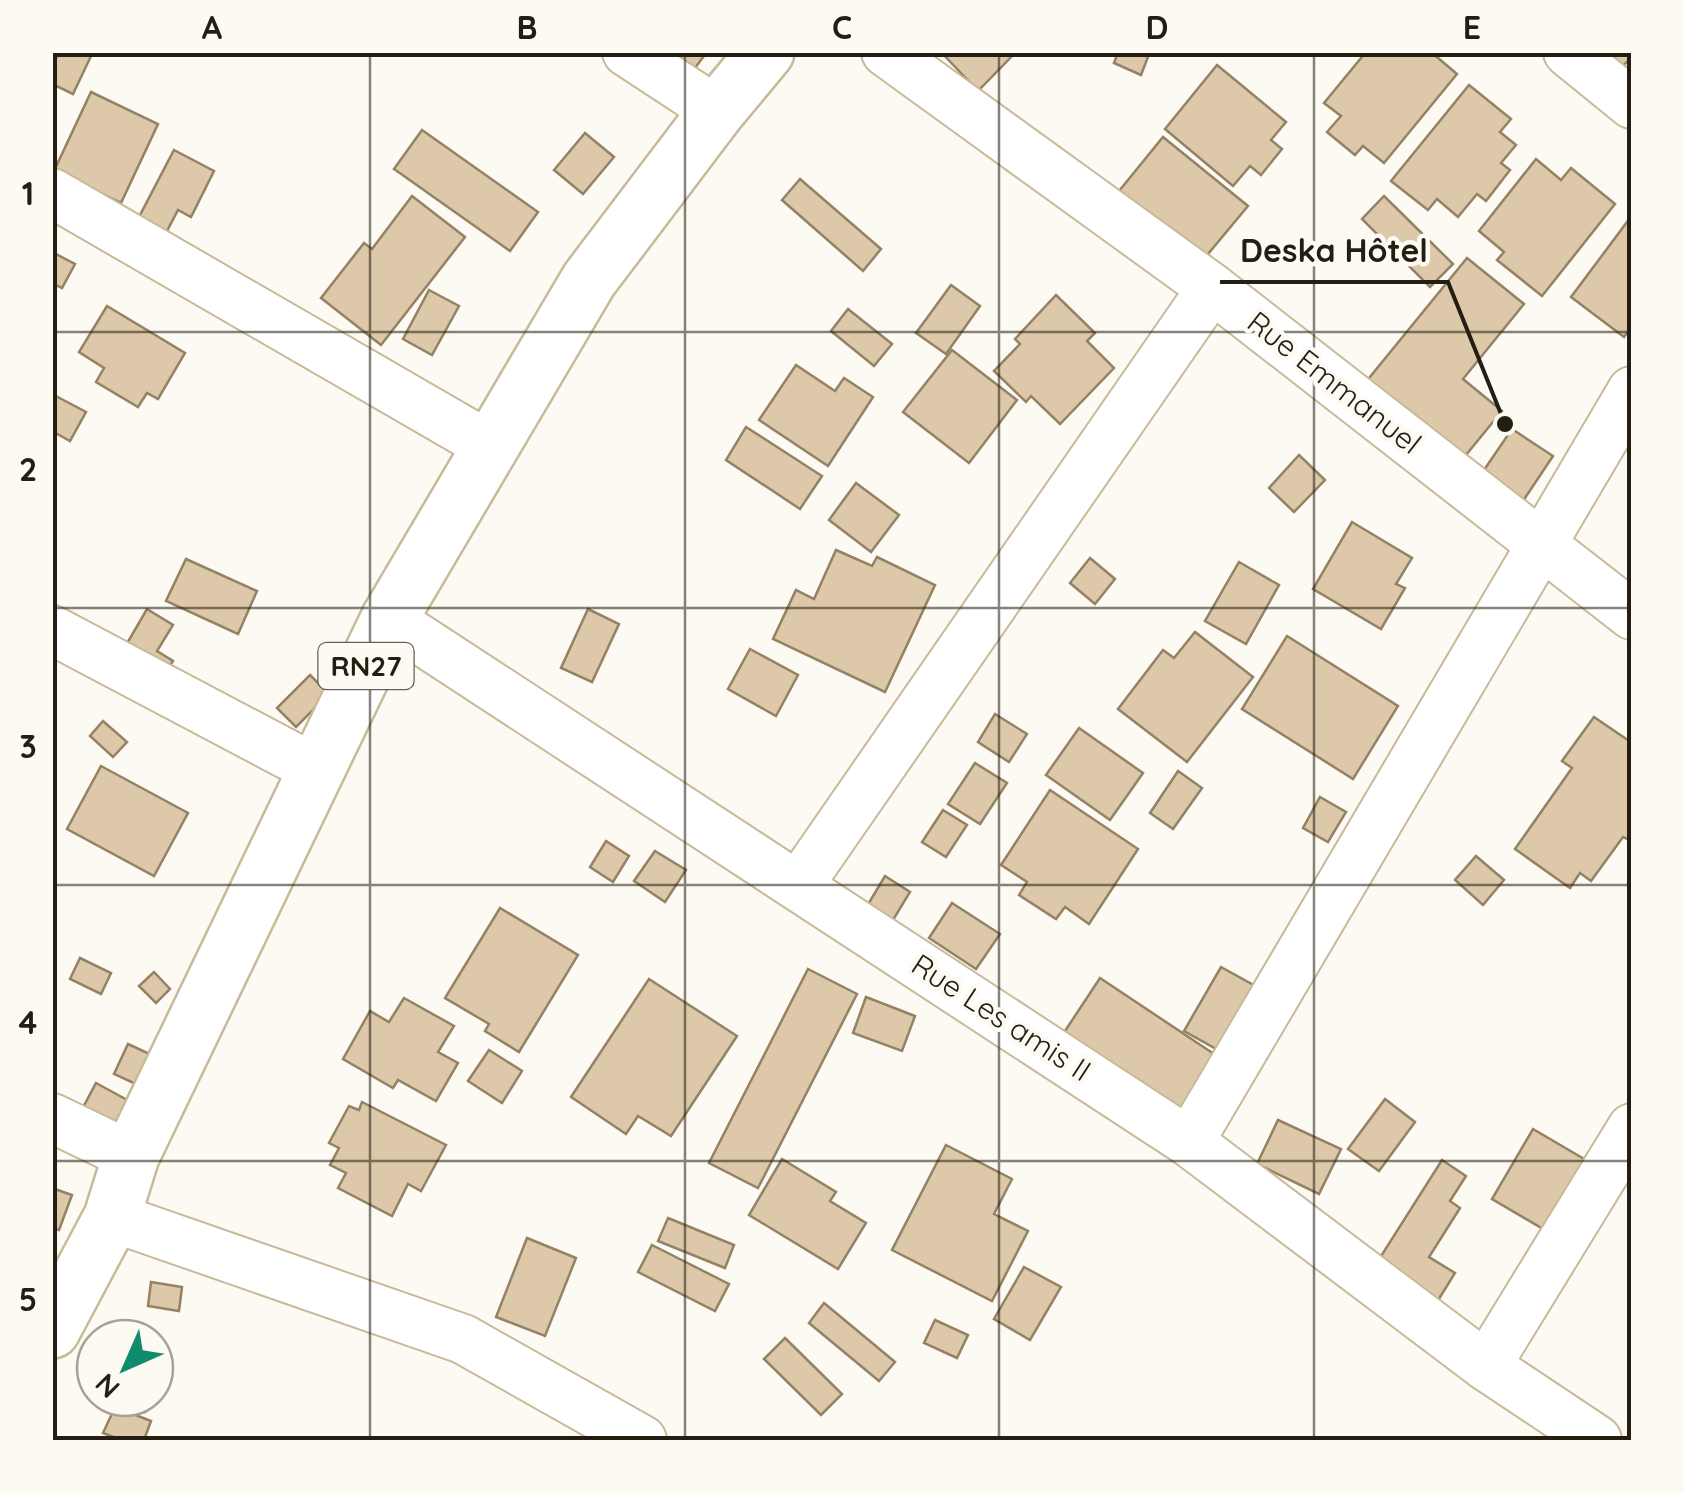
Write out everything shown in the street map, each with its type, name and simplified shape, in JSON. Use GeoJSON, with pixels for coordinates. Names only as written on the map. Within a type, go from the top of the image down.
{"type":"FeatureCollection","features":[{"type":"Feature","properties":{"kind":"main road","name":"RN27"},"geometry":{"type":"LineString","coordinates":[[52,1330],[112,1217],[131,1156],[389,619],[589,280],[717,110],[766,52]]}},
{"type":"Feature","properties":{"kind":"street"},"geometry":{"type":"LineString","coordinates":[[626,52],[717,110]]}},
{"type":"Feature","properties":{"kind":"street","name":"Rue Emmanuel"},"geometry":{"type":"LineString","coordinates":[[886,52],[1212,288],[1632,615]]}},
{"type":"Feature","properties":{"kind":"street"},"geometry":{"type":"LineString","coordinates":[[1568,52],[1632,104]]}},
{"type":"Feature","properties":{"kind":"street"},"geometry":{"type":"LineString","coordinates":[[52,193],[493,448]]}},
{"type":"Feature","properties":{"kind":"street"},"geometry":{"type":"LineString","coordinates":[[798,886],[1212,288]]}},
{"type":"Feature","properties":{"kind":"street"},"geometry":{"type":"LineString","coordinates":[[1189,1142],[1632,391]]}},
{"type":"Feature","properties":{"kind":"street","name":"Rue Les amis II"},"geometry":{"type":"LineString","coordinates":[[389,619],[1189,1142],[1486,1366],[1596,1440]]}},
{"type":"Feature","properties":{"kind":"street"},"geometry":{"type":"LineString","coordinates":[[52,630],[315,768]]}},
{"type":"Feature","properties":{"kind":"street"},"geometry":{"type":"LineString","coordinates":[[52,1118],[131,1156]]}},
{"type":"Feature","properties":{"kind":"street"},"geometry":{"type":"LineString","coordinates":[[1486,1366],[1632,1128]]}},
{"type":"Feature","properties":{"kind":"street"},"geometry":{"type":"LineString","coordinates":[[112,1217],[462,1339],[642,1440]]}},
{"type":"Feature","properties":{"kind":"building"},"geometry":{"type":"Polygon","coordinates":[[[59,52],[92,54],[73,94],[52,84],[52,67],[59,52]]]}},
{"type":"Feature","properties":{"kind":"building"},"geometry":{"type":"Polygon","coordinates":[[[660,52],[707,52],[685,81],[660,52]]]}},
{"type":"Feature","properties":{"kind":"building"},"geometry":{"type":"Polygon","coordinates":[[[941,52],[1016,52],[978,91],[941,52]]]}},
{"type":"Feature","properties":{"kind":"building"},"geometry":{"type":"Polygon","coordinates":[[[1118,52],[1137,52],[1148,57],[1141,75],[1114,63],[1118,52]]]}},
{"type":"Feature","properties":{"kind":"building"},"geometry":{"type":"Polygon","coordinates":[[[1366,52],[1431,52],[1457,74],[1384,163],[1363,146],[1355,155],[1327,132],[1341,116],[1324,103],[1366,52]]]}},
{"type":"Feature","properties":{"kind":"building"},"geometry":{"type":"Polygon","coordinates":[[[1596,52],[1632,52],[1632,56],[1615,75],[1596,52]]]}},
{"type":"Feature","properties":{"kind":"building"},"geometry":{"type":"Polygon","coordinates":[[[1217,65],[1286,122],[1271,140],[1282,149],[1261,175],[1250,166],[1233,186],[1165,129],[1217,65]]]}},
{"type":"Feature","properties":{"kind":"building"},"geometry":{"type":"Polygon","coordinates":[[[1469,85],[1511,119],[1500,132],[1516,145],[1501,163],[1510,170],[1486,201],[1477,194],[1458,217],[1437,199],[1428,210],[1391,181],[1469,85]]]}},
{"type":"Feature","properties":{"kind":"building"},"geometry":{"type":"Polygon","coordinates":[[[91,92],[158,124],[121,203],[54,171],[91,92]]]}},
{"type":"Feature","properties":{"kind":"building"},"geometry":{"type":"Polygon","coordinates":[[[422,130],[538,212],[510,251],[394,169],[422,130]]]}},
{"type":"Feature","properties":{"kind":"building"},"geometry":{"type":"Polygon","coordinates":[[[585,133],[614,157],[583,194],[554,170],[585,133]]]}},
{"type":"Feature","properties":{"kind":"building"},"geometry":{"type":"Polygon","coordinates":[[[1163,137],[1248,206],[1203,260],[1119,191],[1163,137]]]}},
{"type":"Feature","properties":{"kind":"building"},"geometry":{"type":"Polygon","coordinates":[[[174,150],[214,171],[191,217],[178,210],[167,231],[139,217],[174,150]]]}},
{"type":"Feature","properties":{"kind":"building"},"geometry":{"type":"Polygon","coordinates":[[[1536,159],[1561,180],[1571,168],[1615,204],[1542,296],[1497,260],[1504,252],[1479,231],[1536,159]]]}},
{"type":"Feature","properties":{"kind":"building"},"geometry":{"type":"Polygon","coordinates":[[[800,179],[881,249],[863,271],[782,200],[800,179]]]}},
{"type":"Feature","properties":{"kind":"building"},"geometry":{"type":"Polygon","coordinates":[[[412,196],[465,237],[381,345],[321,298],[364,243],[372,249],[412,196]]]}},
{"type":"Feature","properties":{"kind":"building"},"geometry":{"type":"Polygon","coordinates":[[[1384,196],[1453,264],[1430,287],[1362,219],[1384,196]]]}},
{"type":"Feature","properties":{"kind":"building"},"geometry":{"type":"Polygon","coordinates":[[[1630,218],[1632,326],[1624,337],[1571,297],[1630,218]]]}},
{"type":"Feature","properties":{"kind":"building"},"geometry":{"type":"Polygon","coordinates":[[[52,252],[75,264],[62,288],[52,283],[52,252]]]}},
{"type":"Feature","properties":{"kind":"building"},"geometry":{"type":"Polygon","coordinates":[[[1467,258],[1524,304],[1463,379],[1502,411],[1452,472],[1356,394],[1467,258]]]}},
{"type":"Feature","properties":{"kind":"building"},"geometry":{"type":"Polygon","coordinates":[[[951,285],[980,306],[946,354],[916,333],[951,285]]]}},
{"type":"Feature","properties":{"kind":"building"},"geometry":{"type":"Polygon","coordinates":[[[429,290],[459,306],[432,355],[403,339],[429,290]]]}},
{"type":"Feature","properties":{"kind":"building"},"geometry":{"type":"Polygon","coordinates":[[[1056,295],[1095,333],[1087,341],[1114,368],[1060,424],[1031,396],[1026,402],[994,371],[1020,344],[1015,339],[1056,295]]]}},
{"type":"Feature","properties":{"kind":"building"},"geometry":{"type":"Polygon","coordinates":[[[107,306],[185,353],[158,399],[147,393],[138,407],[96,382],[104,368],[79,352],[107,306]]]}},
{"type":"Feature","properties":{"kind":"building"},"geometry":{"type":"Polygon","coordinates":[[[848,309],[892,344],[874,366],[831,331],[848,309]]]}},
{"type":"Feature","properties":{"kind":"building"},"geometry":{"type":"Polygon","coordinates":[[[952,350],[1017,400],[969,463],[903,412],[952,350]]]}},
{"type":"Feature","properties":{"kind":"building"},"geometry":{"type":"Polygon","coordinates":[[[796,365],[835,391],[844,378],[873,397],[828,466],[759,420],[796,365]]]}},
{"type":"Feature","properties":{"kind":"building"},"geometry":{"type":"Polygon","coordinates":[[[52,394],[86,412],[70,441],[52,431],[52,394]]]}},
{"type":"Feature","properties":{"kind":"building"},"geometry":{"type":"Polygon","coordinates":[[[746,427],[822,476],[800,509],[726,460],[746,427]]]}},
{"type":"Feature","properties":{"kind":"building"},"geometry":{"type":"Polygon","coordinates":[[[1512,429],[1553,456],[1523,501],[1482,473],[1512,429]]]}},
{"type":"Feature","properties":{"kind":"building"},"geometry":{"type":"Polygon","coordinates":[[[1299,455],[1325,480],[1294,512],[1269,488],[1299,455]]]}},
{"type":"Feature","properties":{"kind":"building"},"geometry":{"type":"Polygon","coordinates":[[[856,483],[899,515],[871,552],[829,520],[856,483]]]}},
{"type":"Feature","properties":{"kind":"building"},"geometry":{"type":"Polygon","coordinates":[[[1352,522],[1412,558],[1396,584],[1405,588],[1381,629],[1313,589],[1352,522]]]}},
{"type":"Feature","properties":{"kind":"building"},"geometry":{"type":"Polygon","coordinates":[[[836,550],[872,566],[877,557],[935,585],[885,692],[773,639],[796,590],[814,599],[836,550]]]}},
{"type":"Feature","properties":{"kind":"building"},"geometry":{"type":"Polygon","coordinates":[[[1090,558],[1115,579],[1095,604],[1070,583],[1090,558]]]}},
{"type":"Feature","properties":{"kind":"building"},"geometry":{"type":"Polygon","coordinates":[[[186,559],[257,591],[238,634],[166,601],[186,559]]]}},
{"type":"Feature","properties":{"kind":"building"},"geometry":{"type":"Polygon","coordinates":[[[1239,562],[1279,585],[1246,644],[1205,621],[1239,562]]]}},
{"type":"Feature","properties":{"kind":"building"},"geometry":{"type":"Polygon","coordinates":[[[147,609],[173,625],[157,651],[173,661],[163,677],[122,652],[147,609]]]}},
{"type":"Feature","properties":{"kind":"building"},"geometry":{"type":"Polygon","coordinates":[[[588,609],[619,624],[592,682],[561,668],[588,609]]]}},
{"type":"Feature","properties":{"kind":"building"},"geometry":{"type":"Polygon","coordinates":[[[1195,632],[1253,677],[1187,762],[1118,709],[1163,650],[1174,658],[1195,632]]]}},
{"type":"Feature","properties":{"kind":"building"},"geometry":{"type":"Polygon","coordinates":[[[1287,636],[1398,706],[1353,779],[1242,709],[1287,636]]]}},
{"type":"Feature","properties":{"kind":"building"},"geometry":{"type":"Polygon","coordinates":[[[750,649],[798,675],[776,716],[728,689],[750,649]]]}},
{"type":"Feature","properties":{"kind":"building"},"geometry":{"type":"Polygon","coordinates":[[[310,675],[329,694],[296,727],[277,708],[310,675]]]}},
{"type":"Feature","properties":{"kind":"building"},"geometry":{"type":"Polygon","coordinates":[[[995,714],[1027,734],[1009,762],[978,742],[995,714]]]}},
{"type":"Feature","properties":{"kind":"building"},"geometry":{"type":"Polygon","coordinates":[[[1594,717],[1632,743],[1632,841],[1623,837],[1591,881],[1580,873],[1570,888],[1515,849],[1572,768],[1562,761],[1594,717]]]}},
{"type":"Feature","properties":{"kind":"building"},"geometry":{"type":"Polygon","coordinates":[[[103,721],[127,742],[113,757],[90,736],[103,721]]]}},
{"type":"Feature","properties":{"kind":"building"},"geometry":{"type":"Polygon","coordinates":[[[1079,728],[1143,773],[1110,820],[1046,775],[1079,728]]]}},
{"type":"Feature","properties":{"kind":"building"},"geometry":{"type":"Polygon","coordinates":[[[975,763],[1007,783],[980,824],[948,804],[975,763]]]}},
{"type":"Feature","properties":{"kind":"building"},"geometry":{"type":"Polygon","coordinates":[[[101,766],[188,813],[154,876],[67,829],[101,766]]]}},
{"type":"Feature","properties":{"kind":"building"},"geometry":{"type":"Polygon","coordinates":[[[1178,771],[1202,788],[1173,829],[1150,813],[1178,771]]]}},
{"type":"Feature","properties":{"kind":"building"},"geometry":{"type":"Polygon","coordinates":[[[1050,790],[1138,849],[1089,924],[1065,907],[1056,919],[1019,895],[1027,882],[1001,865],[1050,790]]]}},
{"type":"Feature","properties":{"kind":"building"},"geometry":{"type":"Polygon","coordinates":[[[1320,797],[1346,812],[1328,842],[1303,828],[1320,797]]]}},
{"type":"Feature","properties":{"kind":"building"},"geometry":{"type":"Polygon","coordinates":[[[943,810],[967,825],[946,857],[922,842],[943,810]]]}},
{"type":"Feature","properties":{"kind":"building"},"geometry":{"type":"Polygon","coordinates":[[[606,841],[629,856],[613,882],[590,867],[606,841]]]}},
{"type":"Feature","properties":{"kind":"building"},"geometry":{"type":"Polygon","coordinates":[[[655,851],[686,870],[665,902],[634,881],[655,851]]]}},
{"type":"Feature","properties":{"kind":"building"},"geometry":{"type":"Polygon","coordinates":[[[1476,856],[1504,880],[1483,905],[1455,880],[1476,856]]]}},
{"type":"Feature","properties":{"kind":"building"},"geometry":{"type":"Polygon","coordinates":[[[885,876],[910,892],[893,920],[867,906],[885,876]]]}},
{"type":"Feature","properties":{"kind":"building"},"geometry":{"type":"Polygon","coordinates":[[[952,903],[1000,934],[976,969],[929,938],[952,903]]]}},
{"type":"Feature","properties":{"kind":"building"},"geometry":{"type":"Polygon","coordinates":[[[500,908],[578,955],[519,1052],[485,1031],[489,1024],[445,998],[500,908]]]}},
{"type":"Feature","properties":{"kind":"building"},"geometry":{"type":"Polygon","coordinates":[[[80,958],[111,973],[101,994],[70,979],[80,958]]]}},
{"type":"Feature","properties":{"kind":"building"},"geometry":{"type":"Polygon","coordinates":[[[1221,967],[1257,987],[1220,1051],[1184,1031],[1221,967]]]}},
{"type":"Feature","properties":{"kind":"building"},"geometry":{"type":"Polygon","coordinates":[[[808,969],[857,994],[758,1188],[709,1163],[808,969]]]}},
{"type":"Feature","properties":{"kind":"building"},"geometry":{"type":"Polygon","coordinates":[[[154,972],[170,989],[156,1003],[139,986],[154,972]]]}},
{"type":"Feature","properties":{"kind":"building"},"geometry":{"type":"Polygon","coordinates":[[[1100,978],[1226,1062],[1190,1118],[1063,1034],[1100,978]]]}},
{"type":"Feature","properties":{"kind":"building"},"geometry":{"type":"Polygon","coordinates":[[[649,979],[737,1036],[671,1136],[638,1116],[626,1134],[571,1097],[649,979]]]}},
{"type":"Feature","properties":{"kind":"building"},"geometry":{"type":"Polygon","coordinates":[[[866,997],[915,1016],[902,1051],[853,1033],[866,997]]]}},
{"type":"Feature","properties":{"kind":"building"},"geometry":{"type":"Polygon","coordinates":[[[404,998],[454,1026],[438,1052],[458,1063],[436,1101],[398,1080],[393,1088],[343,1059],[370,1011],[389,1022],[404,998]]]}},
{"type":"Feature","properties":{"kind":"building"},"geometry":{"type":"Polygon","coordinates":[[[128,1044],[152,1055],[138,1085],[114,1074],[128,1044]]]}},
{"type":"Feature","properties":{"kind":"building"},"geometry":{"type":"Polygon","coordinates":[[[489,1050],[522,1071],[502,1103],[468,1081],[489,1050]]]}},
{"type":"Feature","properties":{"kind":"building"},"geometry":{"type":"Polygon","coordinates":[[[96,1083],[129,1101],[103,1151],[69,1134],[96,1083]]]}},
{"type":"Feature","properties":{"kind":"building"},"geometry":{"type":"Polygon","coordinates":[[[1385,1099],[1415,1122],[1379,1171],[1348,1149],[1385,1099]]]}},
{"type":"Feature","properties":{"kind":"building"},"geometry":{"type":"Polygon","coordinates":[[[362,1102],[446,1145],[421,1191],[408,1184],[392,1216],[338,1188],[346,1173],[330,1165],[339,1148],[329,1143],[349,1106],[359,1110],[362,1102]]]}},
{"type":"Feature","properties":{"kind":"building"},"geometry":{"type":"Polygon","coordinates":[[[1278,1120],[1341,1149],[1319,1194],[1257,1164],[1278,1120]]]}},
{"type":"Feature","properties":{"kind":"building"},"geometry":{"type":"Polygon","coordinates":[[[1533,1129],[1613,1176],[1572,1246],[1492,1199],[1533,1129]]]}},
{"type":"Feature","properties":{"kind":"building"},"geometry":{"type":"Polygon","coordinates":[[[946,1145],[1012,1179],[994,1214],[1028,1231],[992,1301],[892,1250],[946,1145]]]}},
{"type":"Feature","properties":{"kind":"building"},"geometry":{"type":"Polygon","coordinates":[[[782,1159],[836,1192],[830,1201],[866,1223],[838,1269],[749,1215],[782,1159]]]}},
{"type":"Feature","properties":{"kind":"building"},"geometry":{"type":"Polygon","coordinates":[[[1442,1160],[1466,1176],[1450,1201],[1460,1208],[1429,1257],[1455,1273],[1437,1302],[1376,1264],[1442,1160]]]}},
{"type":"Feature","properties":{"kind":"building"},"geometry":{"type":"Polygon","coordinates":[[[52,1188],[72,1195],[59,1230],[52,1228],[52,1188]]]}},
{"type":"Feature","properties":{"kind":"building"},"geometry":{"type":"Polygon","coordinates":[[[668,1218],[734,1245],[725,1268],[658,1241],[668,1218]]]}},
{"type":"Feature","properties":{"kind":"building"},"geometry":{"type":"Polygon","coordinates":[[[527,1238],[576,1258],[545,1336],[496,1317],[527,1238]]]}},
{"type":"Feature","properties":{"kind":"building"},"geometry":{"type":"Polygon","coordinates":[[[652,1245],[729,1284],[715,1311],[638,1272],[652,1245]]]}},
{"type":"Feature","properties":{"kind":"building"},"geometry":{"type":"Polygon","coordinates":[[[1024,1267],[1061,1287],[1030,1340],[994,1319],[1024,1267]]]}},
{"type":"Feature","properties":{"kind":"building"},"geometry":{"type":"Polygon","coordinates":[[[151,1282],[182,1287],[179,1311],[148,1306],[151,1282]]]}},
{"type":"Feature","properties":{"kind":"building"},"geometry":{"type":"Polygon","coordinates":[[[824,1303],[895,1362],[879,1381],[809,1323],[824,1303]]]}},
{"type":"Feature","properties":{"kind":"building"},"geometry":{"type":"Polygon","coordinates":[[[935,1320],[968,1335],[957,1358],[924,1343],[935,1320]]]}},
{"type":"Feature","properties":{"kind":"building"},"geometry":{"type":"Polygon","coordinates":[[[785,1338],[842,1394],[821,1415],[764,1359],[785,1338]]]}},
{"type":"Feature","properties":{"kind":"building"},"geometry":{"type":"Polygon","coordinates":[[[110,1418],[151,1421],[144,1440],[121,1440],[103,1433],[110,1418]]]}},
{"type":"Feature","properties":{"kind":"place","name":"Deska Hôtel"},"geometry":{"type":"Point","coordinates":[1505,424]}}]}
